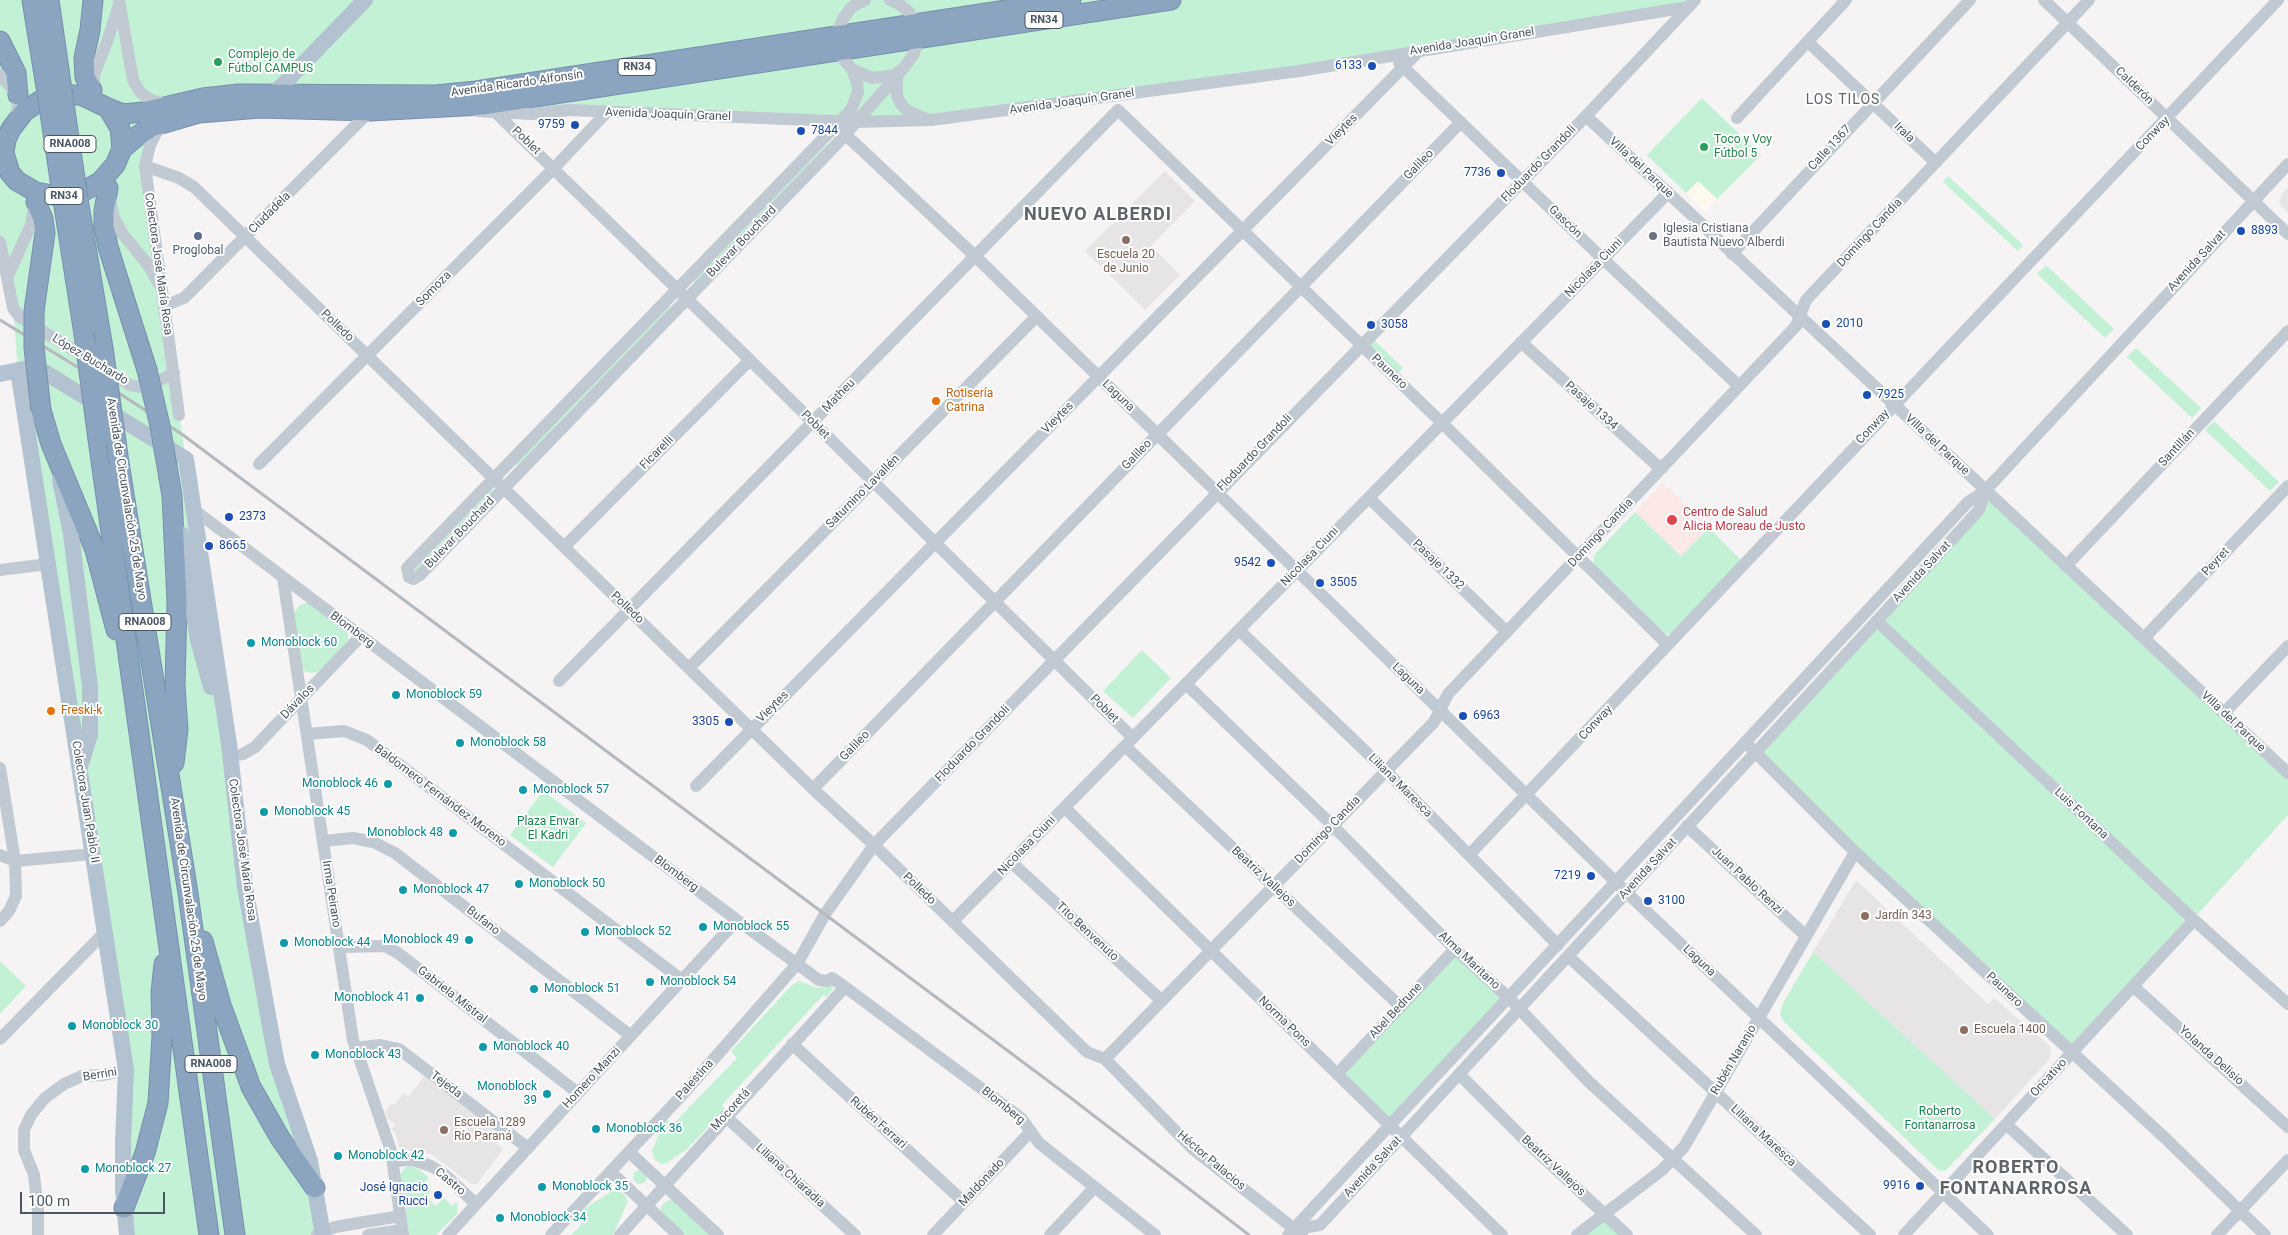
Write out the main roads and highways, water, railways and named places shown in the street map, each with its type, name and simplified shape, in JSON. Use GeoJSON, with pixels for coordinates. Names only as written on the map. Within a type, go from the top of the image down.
{"type":"FeatureCollection","features":[{"type":"Feature","properties":{"kind":"highway","name":"Avenida de Circunvalación 25 de Mayo"},"geometry":{"type":"LineString","coordinates":[[32,0],[55,92]]}},
{"type":"Feature","properties":{"kind":"highway","name":"Avenida de Circunvalación 25 de Mayo"},"geometry":{"type":"LineString","coordinates":[[49,0],[55,92],[71,199],[84,334],[131,661],[209,1235]]}},
{"type":"Feature","properties":{"kind":"highway"},"geometry":{"type":"LineString","coordinates":[[93,0],[90,30],[84,58],[86,77],[120,128],[119,157]]}},
{"type":"Feature","properties":{"kind":"highway","name":"Avenida Ricardo Alfonsín"},"geometry":{"type":"LineString","coordinates":[[100,100],[123,114],[143,112],[199,113],[260,108],[370,111],[482,105],[916,31],[1071,0]]}},
{"type":"Feature","properties":{"kind":"highway","name":"Avenida Ricardo Alfonsín"},"geometry":{"type":"LineString","coordinates":[[916,31],[1171,0]]}},
{"type":"Feature","properties":{"kind":"highway"},"geometry":{"type":"LineString","coordinates":[[0,41],[16,73],[18,94]]}},
{"type":"Feature","properties":{"kind":"highway","name":"Avenida Ricardo Alfonsín"},"geometry":{"type":"LineString","coordinates":[[119,157],[136,137],[168,112],[203,98],[238,94],[436,95],[838,44]]}},
{"type":"Feature","properties":{"kind":"highway","name":"RN34"},"geometry":{"type":"LineString","coordinates":[[9,129],[32,106],[50,97],[66,94],[100,100]]}},
{"type":"Feature","properties":{"kind":"highway"},"geometry":{"type":"LineString","coordinates":[[5,172],[4,153],[9,129]]}},
{"type":"Feature","properties":{"kind":"highway","name":"RN34"},"geometry":{"type":"LineString","coordinates":[[5,172],[31,194],[69,195],[90,188],[100,182],[119,157]]}},
{"type":"Feature","properties":{"kind":"highway"},"geometry":{"type":"LineString","coordinates":[[108,188],[104,211],[108,247],[147,370],[160,426],[170,487],[177,602],[175,685],[178,730],[171,782]]}},
{"type":"Feature","properties":{"kind":"highway"},"geometry":{"type":"LineString","coordinates":[[31,194],[43,218],[45,234],[34,311],[34,348],[42,410],[51,444],[95,550],[113,624],[131,661]]}},
{"type":"Feature","properties":{"kind":"highway","name":"Avenida de Circunvalación 25 de Mayo"},"geometry":{"type":"LineString","coordinates":[[71,199],[104,348],[120,462],[188,893],[235,1235]]}},
{"type":"Feature","properties":{"kind":"highway"},"geometry":{"type":"LineString","coordinates":[[188,893],[209,958],[221,1005],[251,1086],[280,1138],[315,1188]]}},
{"type":"Feature","properties":{"kind":"highway","name":"RNA008"},"geometry":{"type":"LineString","coordinates":[[124,1208],[145,1153],[158,1103],[162,1036],[161,992],[168,941]]}},
{"type":"Feature","properties":{"kind":"main road"},"geometry":{"type":"LineString","coordinates":[[260,108],[364,0]]}},
{"type":"Feature","properties":{"kind":"main road","name":"Colectora José María Rosa"},"geometry":{"type":"LineString","coordinates":[[18,370],[30,368],[46,373],[186,459],[229,750],[245,887],[277,1064],[310,1162],[322,1235]]}},
{"type":"Feature","properties":{"kind":"main road"},"geometry":{"type":"LineString","coordinates":[[0,374],[18,370]]}},
{"type":"Feature","properties":{"kind":"main road","name":"Colectora Juan Pablo II"},"geometry":{"type":"LineString","coordinates":[[18,370],[126,1070],[123,1142],[124,1208],[127,1235]]}},
{"type":"Feature","properties":{"kind":"main road"},"geometry":{"type":"LineString","coordinates":[[51,444],[71,534],[90,687],[90,735],[79,768]]}},
{"type":"Feature","properties":{"kind":"main road"},"geometry":{"type":"LineString","coordinates":[[170,487],[179,525],[198,640],[229,750]]}},
{"type":"Feature","properties":{"kind":"railway"},"geometry":{"type":"LineString","coordinates":[[0,320],[99,380],[183,435],[1067,1095],[1249,1235]]}},
{"type":"Feature","properties":{"kind":"place","name":"Complejo de Fútbol CAMPUS"},"geometry":{"type":"Point","coordinates":[218,62]}},
{"type":"Feature","properties":{"kind":"place","name":"6133"},"geometry":{"type":"Point","coordinates":[1372,66]}},
{"type":"Feature","properties":{"kind":"place","name":"9759"},"geometry":{"type":"Point","coordinates":[575,125]}},
{"type":"Feature","properties":{"kind":"place","name":"7844"},"geometry":{"type":"Point","coordinates":[801,131]}},
{"type":"Feature","properties":{"kind":"place","name":"Toco y Voy Fútbol 5"},"geometry":{"type":"Point","coordinates":[1704,147]}},
{"type":"Feature","properties":{"kind":"place","name":"7736"},"geometry":{"type":"Point","coordinates":[1501,173]}},
{"type":"Feature","properties":{"kind":"place","name":"8893"},"geometry":{"type":"Point","coordinates":[2241,231]}},
{"type":"Feature","properties":{"kind":"place","name":"Proglobal"},"geometry":{"type":"Point","coordinates":[198,236]}},
{"type":"Feature","properties":{"kind":"place","name":"Iglesia Cristiana Bautista Nuevo Alberdi"},"geometry":{"type":"Point","coordinates":[1653,236]}},
{"type":"Feature","properties":{"kind":"place","name":"Escuela 20 de Junio"},"geometry":{"type":"Point","coordinates":[1126,240]}},
{"type":"Feature","properties":{"kind":"place","name":"2010"},"geometry":{"type":"Point","coordinates":[1826,324]}},
{"type":"Feature","properties":{"kind":"place","name":"3058"},"geometry":{"type":"Point","coordinates":[1371,325]}},
{"type":"Feature","properties":{"kind":"place","name":"7925"},"geometry":{"type":"Point","coordinates":[1867,395]}},
{"type":"Feature","properties":{"kind":"place","name":"Rotisería Catrina"},"geometry":{"type":"Point","coordinates":[936,401]}},
{"type":"Feature","properties":{"kind":"place","name":"2373"},"geometry":{"type":"Point","coordinates":[229,517]}},
{"type":"Feature","properties":{"kind":"place","name":"Centro de Salud Alicia Moreau de Justo"},"geometry":{"type":"Point","coordinates":[1672,520]}},
{"type":"Feature","properties":{"kind":"place","name":"8665"},"geometry":{"type":"Point","coordinates":[209,546]}},
{"type":"Feature","properties":{"kind":"place","name":"9542"},"geometry":{"type":"Point","coordinates":[1271,563]}},
{"type":"Feature","properties":{"kind":"place","name":"3505"},"geometry":{"type":"Point","coordinates":[1320,583]}},
{"type":"Feature","properties":{"kind":"place","name":"Monoblock 60"},"geometry":{"type":"Point","coordinates":[251,643]}},
{"type":"Feature","properties":{"kind":"place","name":"Monoblock 59"},"geometry":{"type":"Point","coordinates":[396,695]}},
{"type":"Feature","properties":{"kind":"place","name":"Freski-k"},"geometry":{"type":"Point","coordinates":[51,711]}},
{"type":"Feature","properties":{"kind":"place","name":"6963"},"geometry":{"type":"Point","coordinates":[1463,716]}},
{"type":"Feature","properties":{"kind":"place","name":"3305"},"geometry":{"type":"Point","coordinates":[729,722]}},
{"type":"Feature","properties":{"kind":"place","name":"Monoblock 58"},"geometry":{"type":"Point","coordinates":[460,743]}},
{"type":"Feature","properties":{"kind":"place","name":"Monoblock 46"},"geometry":{"type":"Point","coordinates":[388,784]}},
{"type":"Feature","properties":{"kind":"place","name":"Monoblock 57"},"geometry":{"type":"Point","coordinates":[523,790]}},
{"type":"Feature","properties":{"kind":"place","name":"Monoblock 45"},"geometry":{"type":"Point","coordinates":[264,812]}},
{"type":"Feature","properties":{"kind":"place","name":"Monoblock 48"},"geometry":{"type":"Point","coordinates":[453,833]}},
{"type":"Feature","properties":{"kind":"place","name":"7219"},"geometry":{"type":"Point","coordinates":[1591,876]}},
{"type":"Feature","properties":{"kind":"place","name":"Monoblock 50"},"geometry":{"type":"Point","coordinates":[519,884]}},
{"type":"Feature","properties":{"kind":"place","name":"Monoblock 47"},"geometry":{"type":"Point","coordinates":[403,890]}},
{"type":"Feature","properties":{"kind":"place","name":"3100"},"geometry":{"type":"Point","coordinates":[1648,901]}},
{"type":"Feature","properties":{"kind":"place","name":"Jardín 343"},"geometry":{"type":"Point","coordinates":[1865,916]}},
{"type":"Feature","properties":{"kind":"place","name":"Monoblock 55"},"geometry":{"type":"Point","coordinates":[703,927]}},
{"type":"Feature","properties":{"kind":"place","name":"Monoblock 52"},"geometry":{"type":"Point","coordinates":[585,932]}},
{"type":"Feature","properties":{"kind":"place","name":"Monoblock 49"},"geometry":{"type":"Point","coordinates":[469,940]}},
{"type":"Feature","properties":{"kind":"place","name":"Monoblock 44"},"geometry":{"type":"Point","coordinates":[284,943]}},
{"type":"Feature","properties":{"kind":"place","name":"Monoblock 54"},"geometry":{"type":"Point","coordinates":[650,982]}},
{"type":"Feature","properties":{"kind":"place","name":"Monoblock 51"},"geometry":{"type":"Point","coordinates":[534,989]}},
{"type":"Feature","properties":{"kind":"place","name":"Monoblock 41"},"geometry":{"type":"Point","coordinates":[420,998]}},
{"type":"Feature","properties":{"kind":"place","name":"Monoblock 30"},"geometry":{"type":"Point","coordinates":[72,1026]}},
{"type":"Feature","properties":{"kind":"place","name":"Escuela 1400"},"geometry":{"type":"Point","coordinates":[1964,1030]}},
{"type":"Feature","properties":{"kind":"place","name":"Monoblock 40"},"geometry":{"type":"Point","coordinates":[483,1047]}},
{"type":"Feature","properties":{"kind":"place","name":"Monoblock 43"},"geometry":{"type":"Point","coordinates":[315,1055]}},
{"type":"Feature","properties":{"kind":"place","name":"Monoblock 39"},"geometry":{"type":"Point","coordinates":[547,1094]}},
{"type":"Feature","properties":{"kind":"place","name":"Monoblock 36"},"geometry":{"type":"Point","coordinates":[596,1129]}},
{"type":"Feature","properties":{"kind":"place","name":"Escuela 1289 Río Paraná"},"geometry":{"type":"Point","coordinates":[444,1130]}},
{"type":"Feature","properties":{"kind":"place","name":"Monoblock 42"},"geometry":{"type":"Point","coordinates":[338,1156]}},
{"type":"Feature","properties":{"kind":"place","name":"Monoblock 27"},"geometry":{"type":"Point","coordinates":[85,1169]}},
{"type":"Feature","properties":{"kind":"place","name":"9916"},"geometry":{"type":"Point","coordinates":[1920,1186]}},
{"type":"Feature","properties":{"kind":"place","name":"Monoblock 35"},"geometry":{"type":"Point","coordinates":[542,1187]}},
{"type":"Feature","properties":{"kind":"place","name":"José Ignacio Rucci"},"geometry":{"type":"Point","coordinates":[438,1195]}},
{"type":"Feature","properties":{"kind":"place","name":"Monoblock 34"},"geometry":{"type":"Point","coordinates":[500,1218]}},
{"type":"Feature","properties":{"kind":"district","name":"LOS TILOS"},"geometry":{"type":"Point","coordinates":[1843,100]}},
{"type":"Feature","properties":{"kind":"district","name":"NUEVO ALBERDI"},"geometry":{"type":"Point","coordinates":[1098,215]}},
{"type":"Feature","properties":{"kind":"district","name":"ROBERTO FONTANARROSA"},"geometry":{"type":"Point","coordinates":[2016,1178]}},
{"type":"Feature","properties":{"kind":"park label","name":"Plaza Envar El Kadri"},"geometry":{"type":"Point","coordinates":[548,829]}},
{"type":"Feature","properties":{"kind":"park label","name":"Roberto Fontanarrosa"},"geometry":{"type":"Point","coordinates":[1940,1119]}}]}
